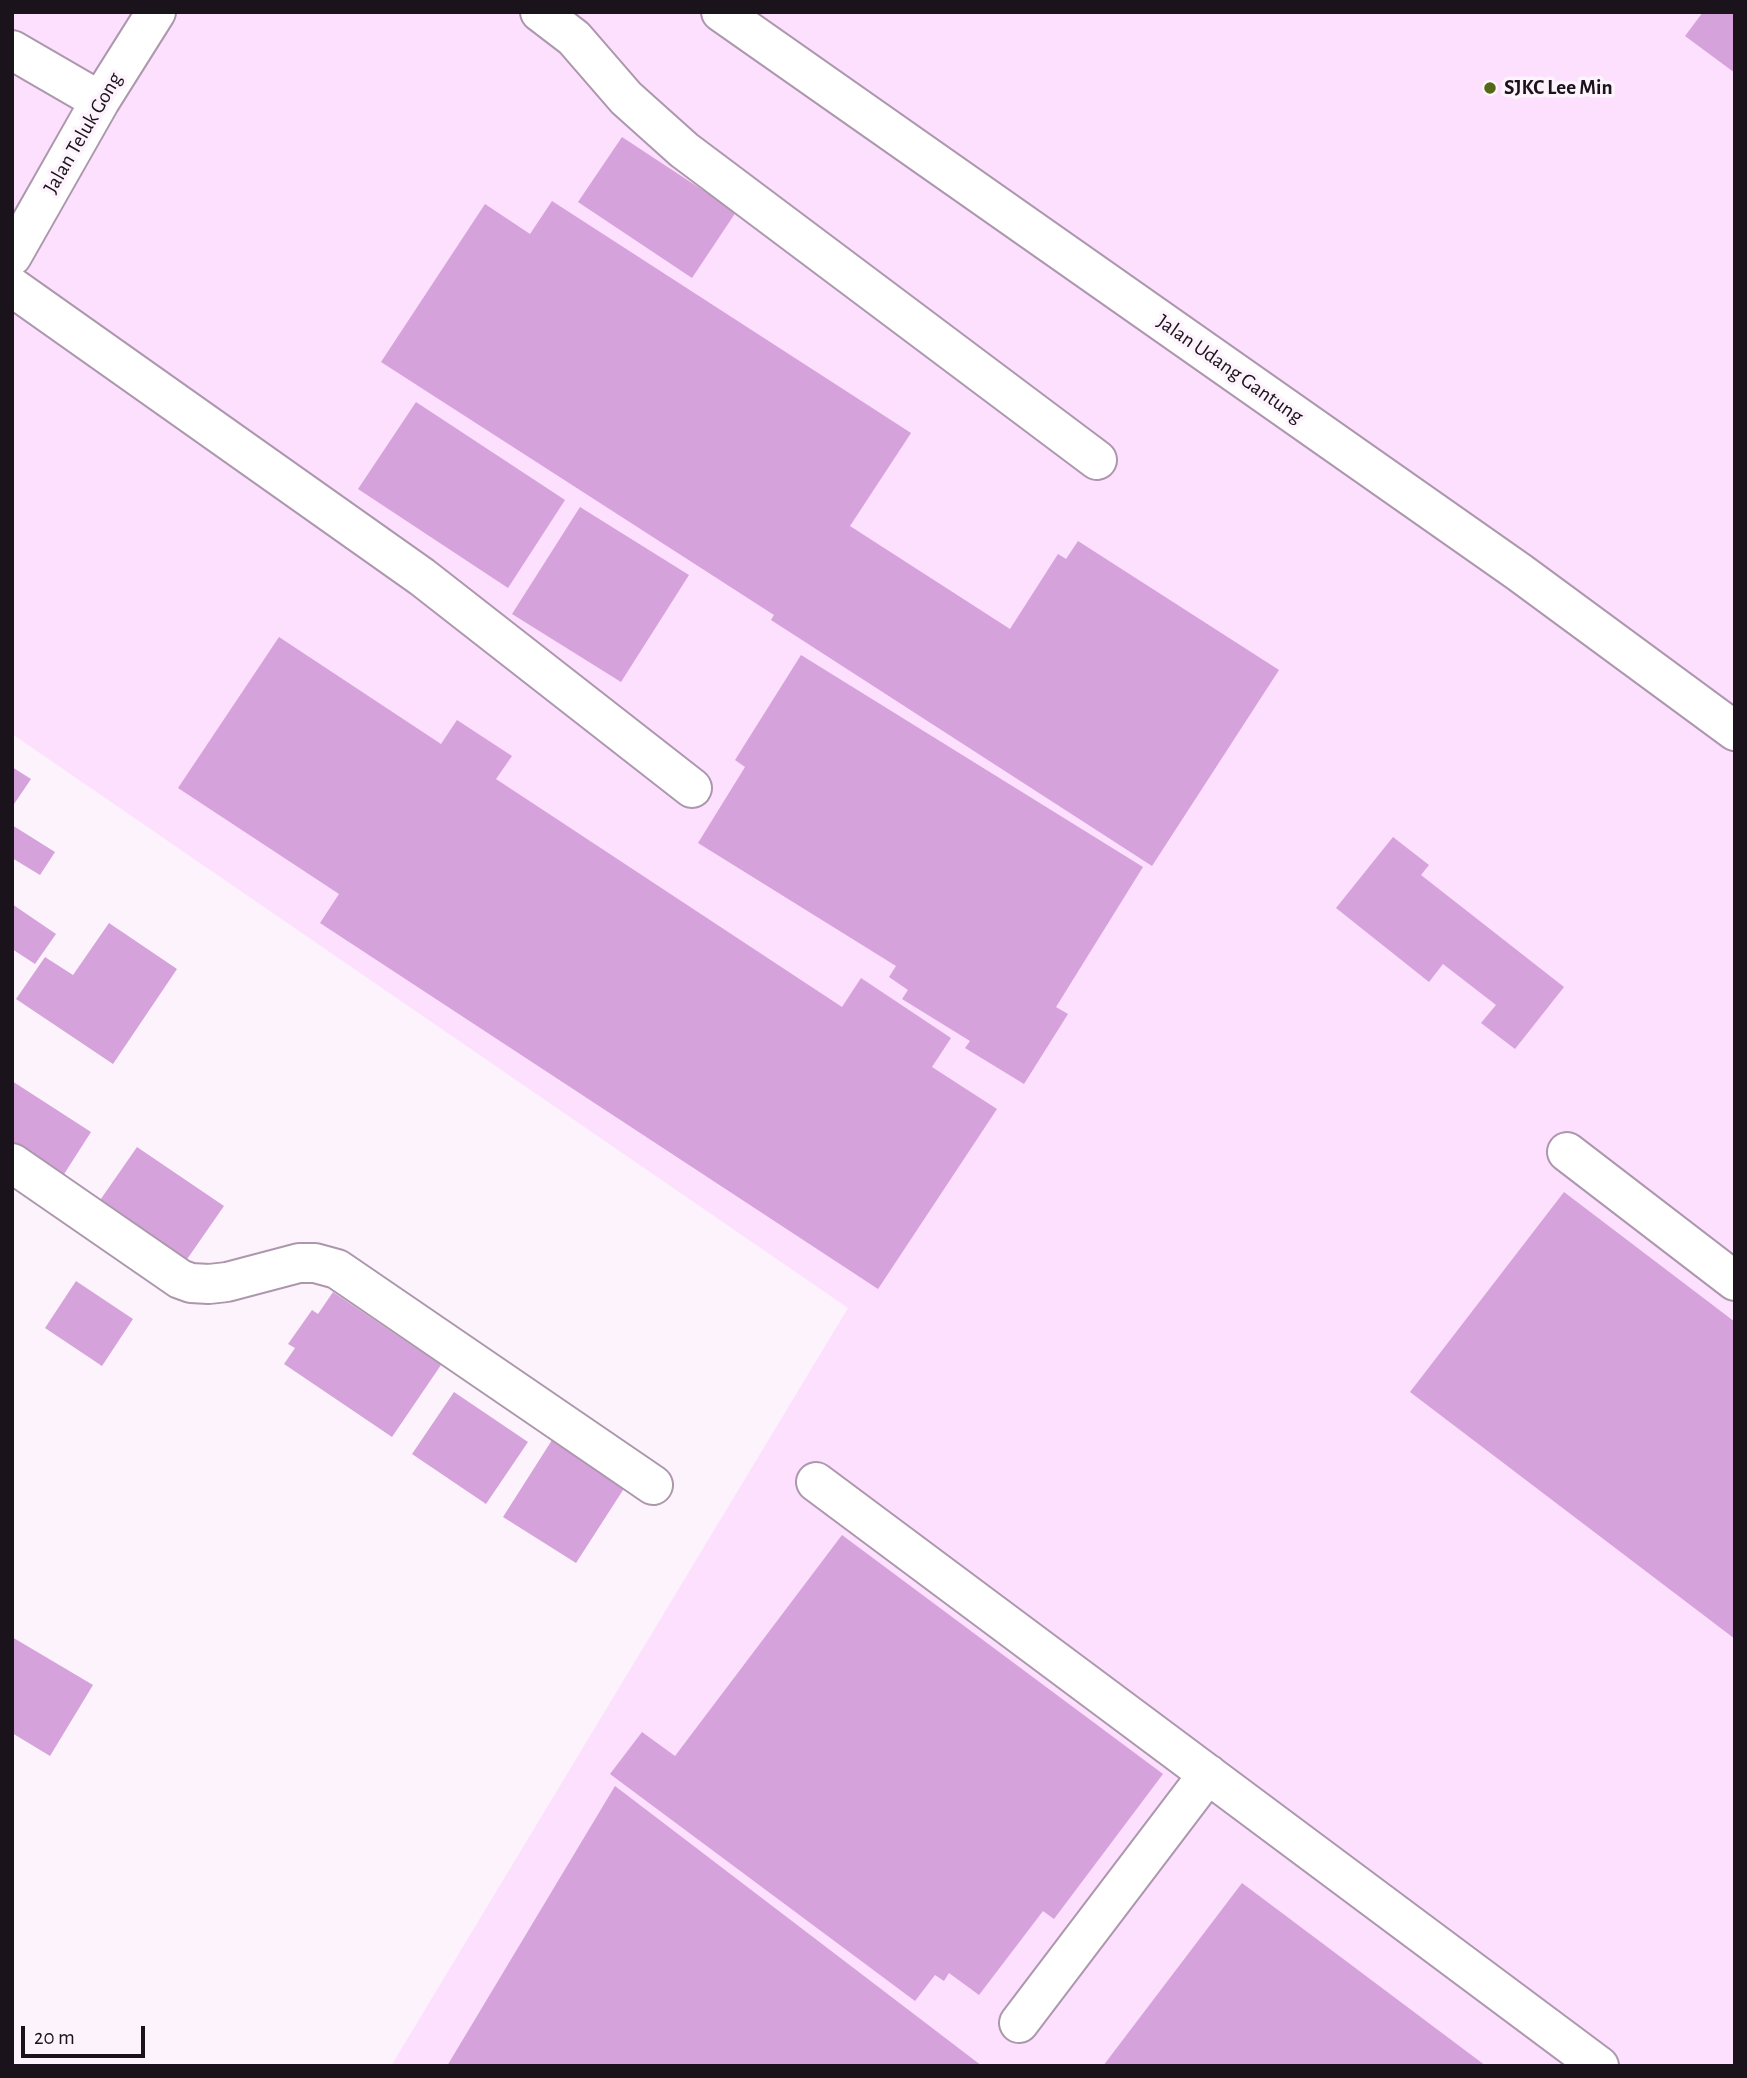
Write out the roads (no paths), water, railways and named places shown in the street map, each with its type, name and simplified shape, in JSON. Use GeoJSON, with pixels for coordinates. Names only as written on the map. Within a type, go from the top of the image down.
{"type":"FeatureCollection","features":[{"type":"Feature","properties":{"kind":"street","name":"Jalan Teluk Gong"},"geometry":{"type":"LineString","coordinates":[[12,256],[100,101],[156,12]]}},
{"type":"Feature","properties":{"kind":"street"},"geometry":{"type":"LineString","coordinates":[[540,12],[574,38],[626,97],[684,150],[1097,460]]}},
{"type":"Feature","properties":{"kind":"street","name":"Jalan Udang Gantung"},"geometry":{"type":"LineString","coordinates":[[721,12],[1519,572],[1735,731]]}},
{"type":"Feature","properties":{"kind":"street"},"geometry":{"type":"LineString","coordinates":[[12,50],[100,101]]}},
{"type":"Feature","properties":{"kind":"street"},"geometry":{"type":"LineString","coordinates":[[12,287],[422,577],[692,788]]}},
{"type":"Feature","properties":{"kind":"street"},"geometry":{"type":"LineString","coordinates":[[1567,1152],[1735,1281]]}},
{"type":"Feature","properties":{"kind":"street"},"geometry":{"type":"LineString","coordinates":[[12,1163],[180,1279],[191,1283],[227,1282],[299,1263],[315,1263],[337,1269],[653,1485]]}},
{"type":"Feature","properties":{"kind":"street"},"geometry":{"type":"LineString","coordinates":[[816,1482],[1599,2066]]}},
{"type":"Feature","properties":{"kind":"street"},"geometry":{"type":"LineString","coordinates":[[1019,2023],[1208,1774]]}},
{"type":"Feature","properties":{"kind":"place","name":"SJKC Lee Min"},"geometry":{"type":"Point","coordinates":[1490,88]}}]}
